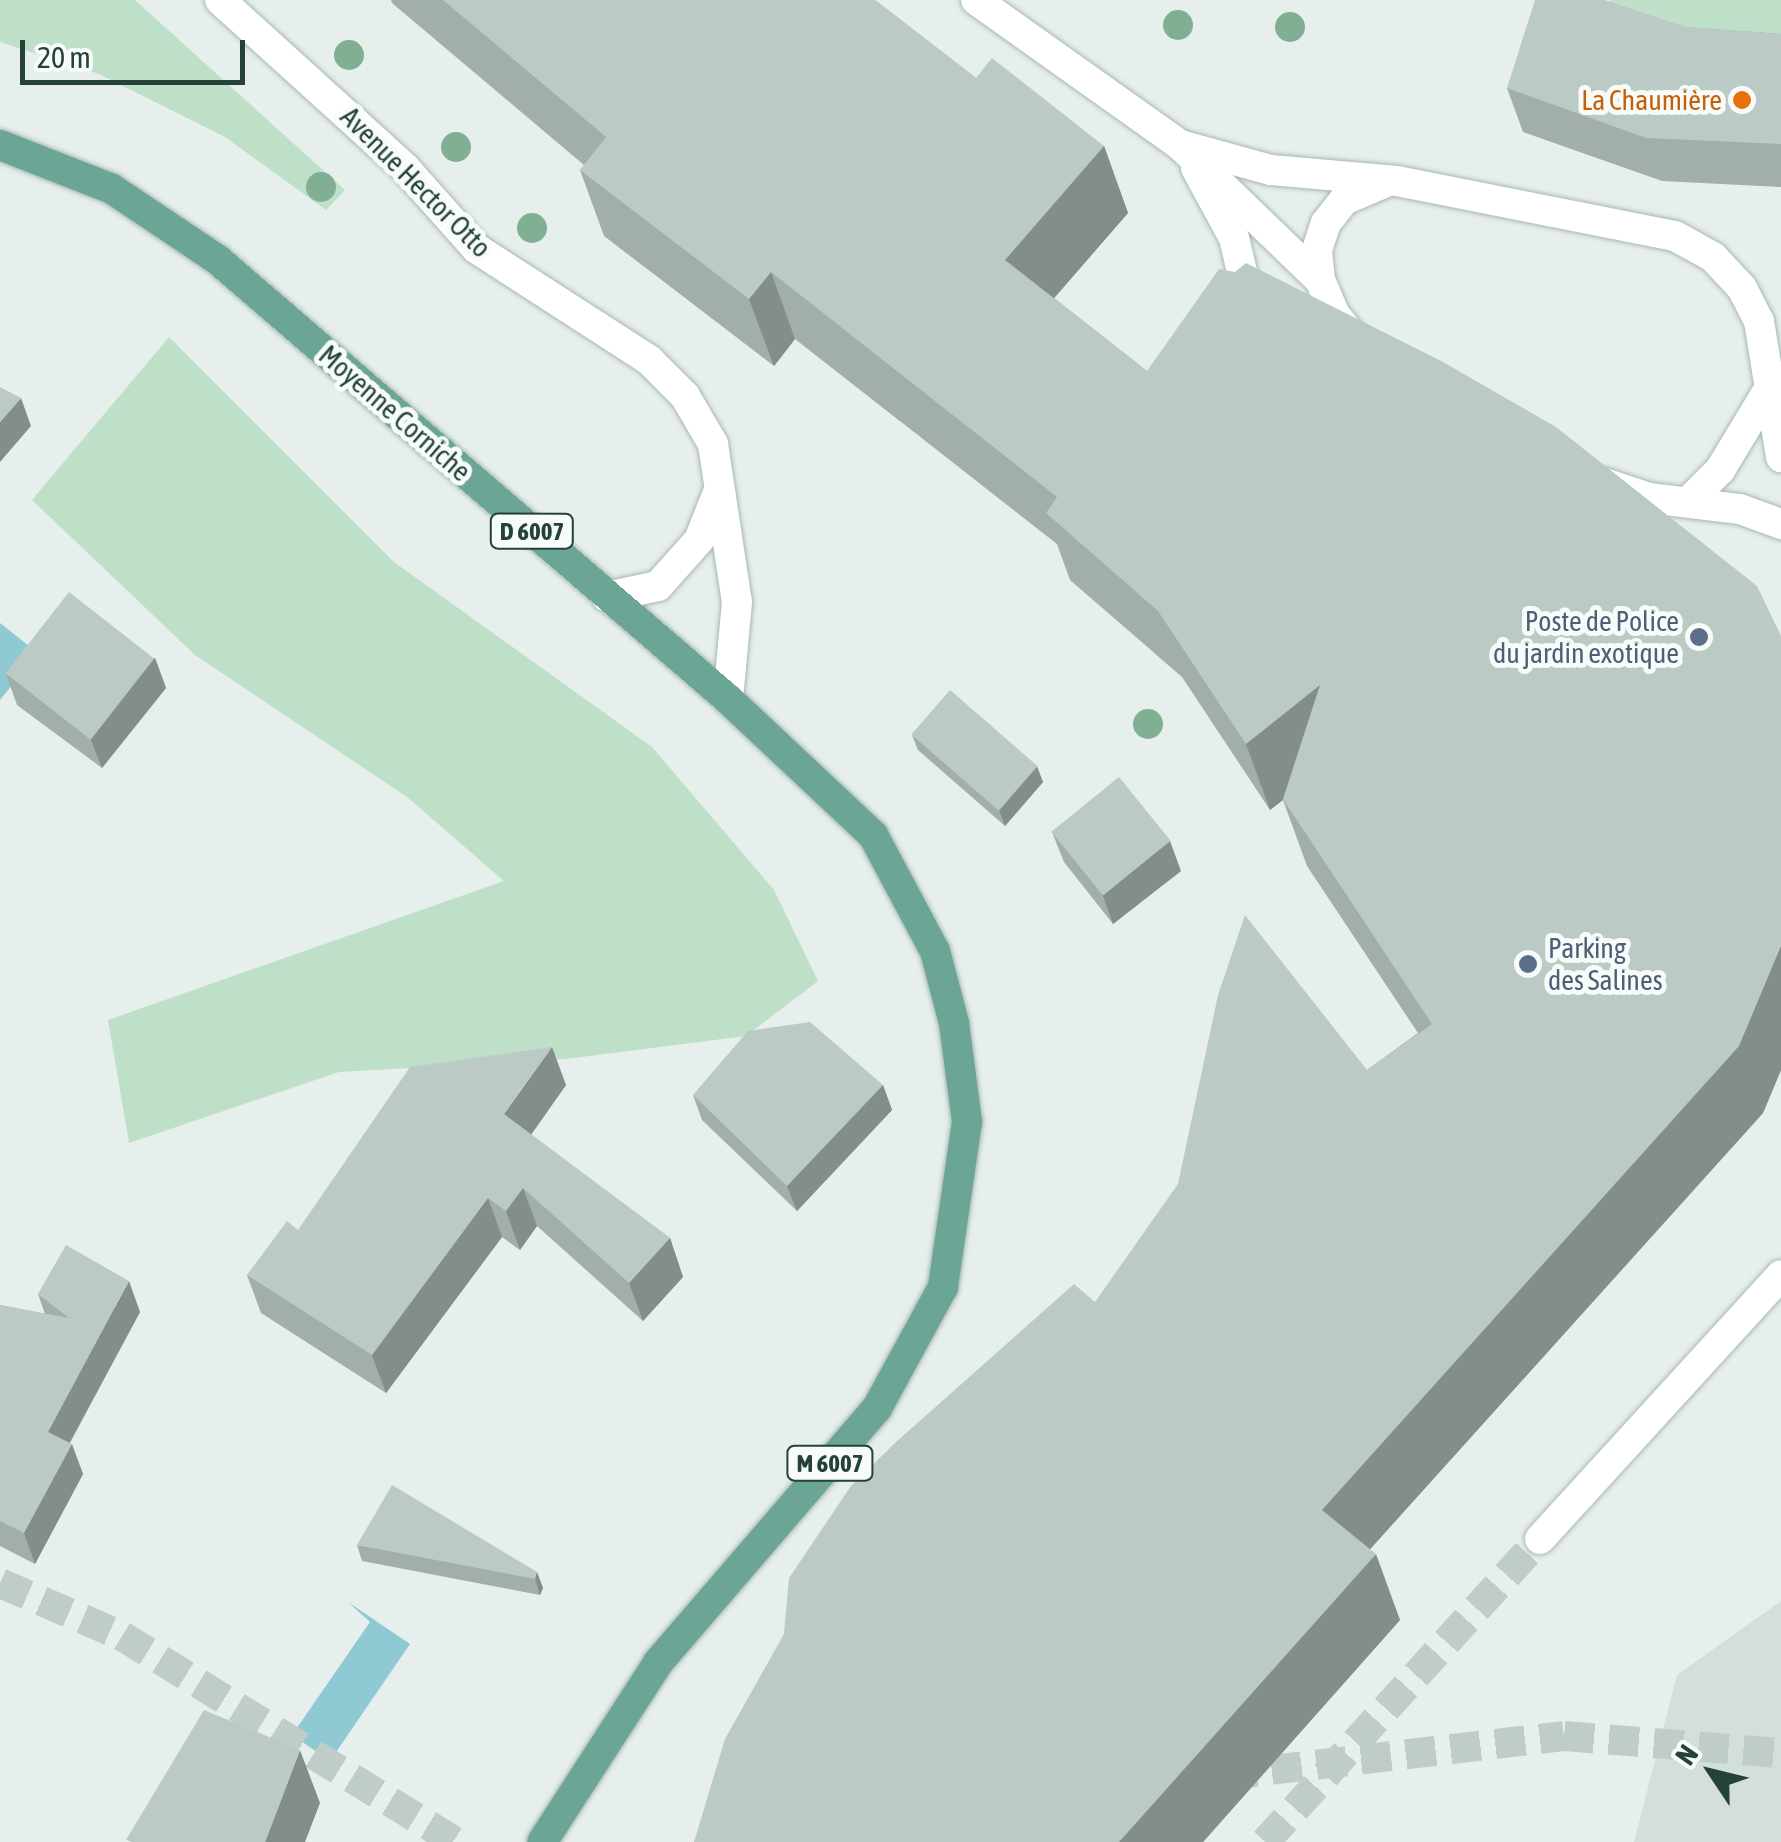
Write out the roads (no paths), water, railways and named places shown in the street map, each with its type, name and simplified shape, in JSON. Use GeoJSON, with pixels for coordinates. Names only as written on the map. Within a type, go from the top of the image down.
{"type":"FeatureCollection","features":[{"type":"Feature","properties":{"kind":"main road","name":"Avenue Hector Otto"},"geometry":{"type":"LineString","coordinates":[[220,0],[405,168],[476,249],[650,360],[685,396],[713,444],[737,602],[728,700]]}},
{"type":"Feature","properties":{"kind":"main road"},"geometry":{"type":"LineString","coordinates":[[976,0],[1180,145],[1320,280]]}},
{"type":"Feature","properties":{"kind":"main road","name":"Moyenne Corniche"},"geometry":{"type":"LineString","coordinates":[[0,145],[112,188],[218,260],[728,700],[873,835],[935,951],[954,1023]]}},
{"type":"Feature","properties":{"kind":"main road"},"geometry":{"type":"LineString","coordinates":[[1180,145],[1271,170],[1397,180],[1628,222],[1675,236],[1713,257],[1742,288],[1758,321],[1766,394],[1781,457]]}},
{"type":"Feature","properties":{"kind":"main road"},"geometry":{"type":"LineString","coordinates":[[1180,145],[1234,238],[1254,321]]}},
{"type":"Feature","properties":{"kind":"main road"},"geometry":{"type":"LineString","coordinates":[[1372,354],[1334,316],[1320,280],[1318,250],[1344,200],[1397,180]]}},
{"type":"Feature","properties":{"kind":"main road"},"geometry":{"type":"LineString","coordinates":[[1689,501],[1720,470],[1766,394]]}},
{"type":"Feature","properties":{"kind":"main road"},"geometry":{"type":"LineString","coordinates":[[1568,466],[1648,498],[1689,501],[1781,524]]}},
{"type":"Feature","properties":{"kind":"main road"},"geometry":{"type":"LineString","coordinates":[[607,597],[658,586],[699,540],[719,490]]}},
{"type":"Feature","properties":{"kind":"main road","name":"M 6007"},"geometry":{"type":"LineString","coordinates":[[542,1842],[658,1663],[877,1408],[943,1287],[967,1122],[954,1023]]}},
{"type":"Feature","properties":{"kind":"main road"},"geometry":{"type":"LineString","coordinates":[[1540,1539],[1781,1275]]}},
{"type":"Feature","properties":{"kind":"water"},"geometry":{"type":"Polygon","coordinates":[[[0,623],[38,653],[0,700],[0,623]]]}},
{"type":"Feature","properties":{"kind":"water"},"geometry":{"type":"Polygon","coordinates":[[[348,1602],[410,1644],[330,1761],[292,1735],[370,1622],[348,1602]]]}},
{"type":"Feature","properties":{"kind":"tunnel"},"geometry":{"type":"LineString","coordinates":[[1265,1842],[1540,1539]]}},
{"type":"Feature","properties":{"kind":"tunnel"},"geometry":{"type":"LineString","coordinates":[[0,1583],[122,1636],[456,1842]]}},
{"type":"Feature","properties":{"kind":"tunnel"},"geometry":{"type":"LineString","coordinates":[[1227,1775],[1564,1736],[1781,1753]]}},
{"type":"Feature","properties":{"kind":"place","name":"La Chaumière"},"geometry":{"type":"Point","coordinates":[1742,100]}},
{"type":"Feature","properties":{"kind":"place","name":"Poste de Police du jardin exotique"},"geometry":{"type":"Point","coordinates":[1699,637]}},
{"type":"Feature","properties":{"kind":"place","name":"Parking des Salines"},"geometry":{"type":"Point","coordinates":[1528,964]}}]}
